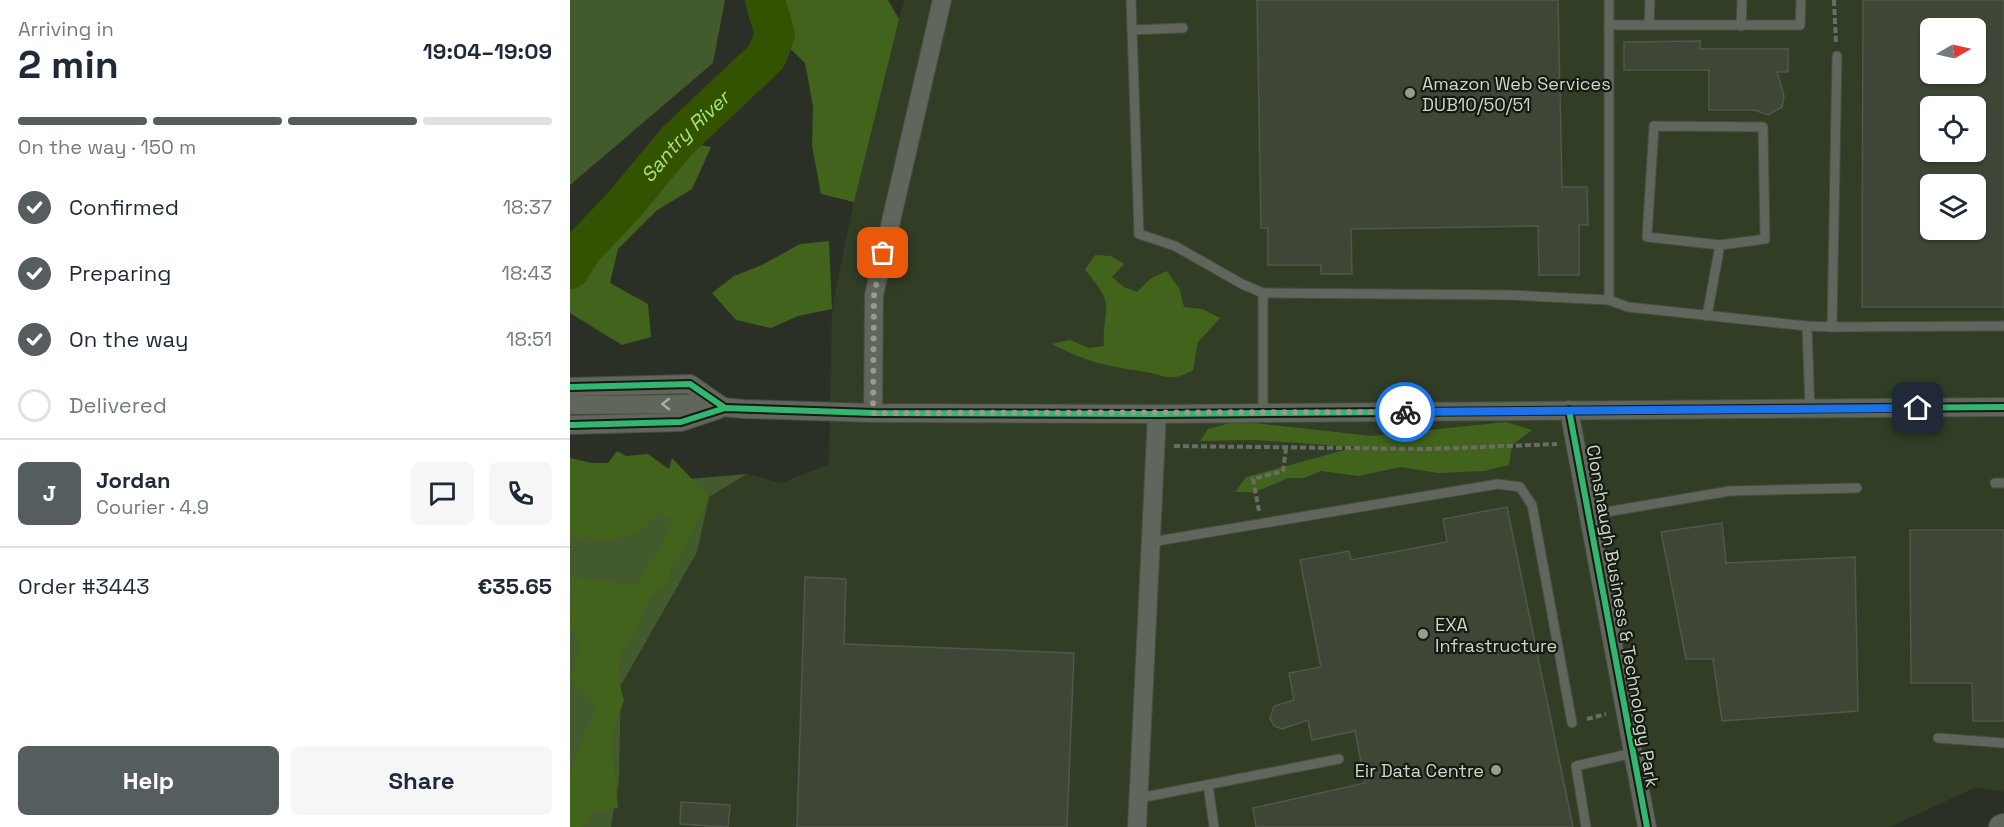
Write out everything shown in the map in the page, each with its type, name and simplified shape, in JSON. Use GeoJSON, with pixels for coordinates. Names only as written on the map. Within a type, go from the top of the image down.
{"type":"FeatureCollection","features":[{"type":"Feature","properties":{"kind":"street"},"geometry":{"type":"LineString","coordinates":[[873,413],[874,295],[942,0]]}},
{"type":"Feature","properties":{"kind":"street"},"geometry":{"type":"LineString","coordinates":[[570,387],[690,384],[725,408]]}},
{"type":"Feature","properties":{"kind":"street"},"geometry":{"type":"LineString","coordinates":[[570,405],[689,404],[725,408],[873,413],[1157,414],[2004,407]]}},
{"type":"Feature","properties":{"kind":"street"},"geometry":{"type":"LineString","coordinates":[[570,425],[681,422],[725,408]]}},
{"type":"Feature","properties":{"kind":"street","name":"Clonshaugh Business & Technology Park"},"geometry":{"type":"LineString","coordinates":[[1569,410],[1647,827]]}},
{"type":"Feature","properties":{"kind":"street"},"geometry":{"type":"LineString","coordinates":[[1137,827],[1157,414]]}},
{"type":"Feature","properties":{"kind":"lane"},"geometry":{"type":"LineString","coordinates":[[1131,0],[1139,234],[1175,246],[1242,284],[1263,293],[1509,294],[1609,300],[1628,308],[1807,326],[2004,326]]}},
{"type":"Feature","properties":{"kind":"lane"},"geometry":{"type":"LineString","coordinates":[[1609,0],[1609,300]]}},
{"type":"Feature","properties":{"kind":"lane"},"geometry":{"type":"LineString","coordinates":[[1649,26],[1650,0]]}},
{"type":"Feature","properties":{"kind":"lane"},"geometry":{"type":"LineString","coordinates":[[1741,26],[1742,0]]}},
{"type":"Feature","properties":{"kind":"lane"},"geometry":{"type":"LineString","coordinates":[[1609,25],[1800,25],[1800,0]]}},
{"type":"Feature","properties":{"kind":"lane"},"geometry":{"type":"LineString","coordinates":[[1132,30],[1183,28]]}},
{"type":"Feature","properties":{"kind":"lane"},"geometry":{"type":"LineString","coordinates":[[1833,327],[1837,56]]}},
{"type":"Feature","properties":{"kind":"lane"},"geometry":{"type":"LineString","coordinates":[[1654,126],[1763,127],[1765,239],[1720,245],[1647,237],[1654,126]]}},
{"type":"Feature","properties":{"kind":"lane"},"geometry":{"type":"LineString","coordinates":[[1707,316],[1720,245]]}},
{"type":"Feature","properties":{"kind":"lane"},"geometry":{"type":"LineString","coordinates":[[1263,293],[1263,413]]}},
{"type":"Feature","properties":{"kind":"lane"},"geometry":{"type":"LineString","coordinates":[[1807,326],[1810,408]]}},
{"type":"Feature","properties":{"kind":"lane"},"geometry":{"type":"LineString","coordinates":[[1151,542],[1498,484],[1520,487],[1532,505],[1572,723]]}},
{"type":"Feature","properties":{"kind":"lane"},"geometry":{"type":"LineString","coordinates":[[1588,515],[1730,491],[1857,488]]}},
{"type":"Feature","properties":{"kind":"lane"},"geometry":{"type":"LineString","coordinates":[[1938,738],[2004,743]]}},
{"type":"Feature","properties":{"kind":"lane"},"geometry":{"type":"LineString","coordinates":[[1586,827],[1576,766],[1633,753]]}},
{"type":"Feature","properties":{"kind":"lane"},"geometry":{"type":"LineString","coordinates":[[1139,796],[1340,759]]}},
{"type":"Feature","properties":{"kind":"lane"},"geometry":{"type":"LineString","coordinates":[[1208,785],[1215,827]]}},
{"type":"Feature","properties":{"kind":"path"},"geometry":{"type":"LineString","coordinates":[[1834,0],[1837,56]]}},
{"type":"Feature","properties":{"kind":"path"},"geometry":{"type":"LineString","coordinates":[[1155,446],[1431,449],[1576,444]]}},
{"type":"Feature","properties":{"kind":"path"},"geometry":{"type":"LineString","coordinates":[[1262,524],[1252,479],[1283,471],[1286,448]]}},
{"type":"Feature","properties":{"kind":"path"},"geometry":{"type":"LineString","coordinates":[[1572,723],[1625,710]]}},
{"type":"Feature","properties":{"kind":"shaded area"},"geometry":{"type":"Polygon","coordinates":[[[904,0],[2004,0],[2004,792],[1976,787],[1890,827],[611,827],[619,781],[621,685],[709,497],[747,474],[781,483],[829,464],[832,309],[861,166],[904,0]]]}},
{"type":"Feature","properties":{"kind":"green space"},"geometry":{"type":"Polygon","coordinates":[[[570,0],[725,0],[713,63],[570,185],[570,0]]]}},
{"type":"Feature","properties":{"kind":"green space"},"geometry":{"type":"Polygon","coordinates":[[[765,0],[888,0],[899,19],[854,202],[821,194],[812,146],[813,106],[805,63],[775,34],[765,0]]]}},
{"type":"Feature","properties":{"kind":"green space"},"geometry":{"type":"Polygon","coordinates":[[[677,141],[711,147],[692,189],[656,211],[618,249],[610,283],[648,304],[651,337],[622,345],[570,313],[570,252],[582,225],[624,205],[677,141]]]}},
{"type":"Feature","properties":{"kind":"green space"},"geometry":{"type":"Polygon","coordinates":[[[829,241],[832,309],[798,316],[771,328],[736,320],[712,293],[734,276],[762,265],[800,244],[829,241]]]}},
{"type":"Feature","properties":{"kind":"green space"},"geometry":{"type":"Polygon","coordinates":[[[1095,255],[1111,256],[1124,264],[1112,277],[1124,287],[1137,292],[1150,279],[1167,271],[1180,290],[1184,307],[1202,309],[1220,318],[1198,342],[1193,370],[1178,376],[1166,377],[1095,362],[1052,344],[1070,340],[1089,348],[1104,346],[1105,299],[1085,270],[1095,255]]]}},
{"type":"Feature","properties":{"kind":"green space"},"geometry":{"type":"Polygon","coordinates":[[[1237,421],[1372,436],[1506,422],[1532,430],[1512,445],[1509,465],[1484,471],[1438,473],[1400,467],[1358,476],[1321,471],[1304,478],[1288,478],[1255,492],[1235,492],[1246,477],[1356,447],[1255,440],[1200,441],[1208,429],[1237,421]]]}},
{"type":"Feature","properties":{"kind":"green space"},"geometry":{"type":"Polygon","coordinates":[[[617,451],[626,456],[648,454],[669,469],[672,458],[709,497],[682,554],[671,567],[668,583],[648,600],[637,630],[621,653],[617,675],[624,700],[611,738],[618,808],[595,811],[582,827],[570,827],[570,771],[596,707],[570,677],[580,647],[570,624],[572,576],[600,582],[638,584],[665,538],[672,521],[659,512],[638,533],[606,541],[570,536],[570,458],[592,463],[608,463],[617,451]]]}},
{"type":"Feature","properties":{"kind":"green space"},"geometry":{"type":"Polygon","coordinates":[[[747,474],[709,497],[697,552],[621,685],[619,781],[611,827],[570,827],[570,489],[747,474]]]}},
{"type":"Feature","properties":{"kind":"building","name":"Amazon Web Services DUB10/50/51"},"geometry":{"type":"Polygon","coordinates":[[[1257,0],[1558,0],[1562,187],[1587,187],[1588,225],[1579,225],[1579,275],[1539,275],[1538,226],[1351,229],[1352,274],[1321,274],[1321,265],[1268,265],[1268,228],[1261,228],[1257,0]]]}},
{"type":"Feature","properties":{"kind":"building"},"geometry":{"type":"Polygon","coordinates":[[[1863,0],[2004,0],[2004,307],[1862,307],[1863,0]]]}},
{"type":"Feature","properties":{"kind":"building"},"geometry":{"type":"Polygon","coordinates":[[[1700,41],[1700,49],[1788,49],[1788,72],[1777,72],[1784,96],[1782,107],[1768,115],[1754,110],[1709,110],[1709,70],[1624,70],[1624,42],[1700,41]]]}},
{"type":"Feature","properties":{"kind":"building","name":"EXA Infrastructure"},"geometry":{"type":"Polygon","coordinates":[[[1507,507],[1573,827],[1256,827],[1253,808],[1365,783],[1355,731],[1312,740],[1308,720],[1282,729],[1274,726],[1270,718],[1274,706],[1294,700],[1289,673],[1321,667],[1300,560],[1349,551],[1351,560],[1447,542],[1443,519],[1507,507]]]}},
{"type":"Feature","properties":{"kind":"building"},"geometry":{"type":"Polygon","coordinates":[[[1722,523],[1726,563],[1855,557],[1858,711],[1722,721],[1713,659],[1686,659],[1661,532],[1722,523]]]}},
{"type":"Feature","properties":{"kind":"building"},"geometry":{"type":"Polygon","coordinates":[[[1910,530],[2004,530],[2004,721],[1973,721],[1972,683],[1911,683],[1910,530]]]}},
{"type":"Feature","properties":{"kind":"building"},"geometry":{"type":"Polygon","coordinates":[[[805,577],[846,579],[844,644],[1074,653],[1067,827],[797,827],[805,577]]]}},
{"type":"Feature","properties":{"kind":"building"},"geometry":{"type":"Polygon","coordinates":[[[681,802],[730,805],[728,827],[680,824],[681,802]]]}},
{"type":"Feature","properties":{"kind":"waterway","name":"Santry River"},"geometry":{"type":"LineString","coordinates":[[570,269],[583,248],[624,205],[677,141],[767,56],[775,34],[765,0]]}},
{"type":"Feature","properties":{"kind":"cycle path"},"geometry":{"type":"LineString","coordinates":[[570,387],[690,384],[725,408]]}},
{"type":"Feature","properties":{"kind":"cycle path"},"geometry":{"type":"LineString","coordinates":[[570,425],[681,422],[725,408],[873,413],[1157,414],[2004,407]]}},
{"type":"Feature","properties":{"kind":"cycle path"},"geometry":{"type":"LineString","coordinates":[[1569,410],[1647,827]]}},
{"type":"Feature","properties":{"kind":"way so far"},"geometry":{"type":"LineString","coordinates":[[883,253],[874,295],[873,413],[1405,412]]}},
{"type":"Feature","properties":{"kind":"place","name":"Amazon Web Services DUB10/50/51"},"geometry":{"type":"Point","coordinates":[1410,93]}},
{"type":"Feature","properties":{"kind":"place","name":"EXA Infrastructure"},"geometry":{"type":"Point","coordinates":[1423,634]}},
{"type":"Feature","properties":{"kind":"place","name":"Eir Data Centre"},"geometry":{"type":"Point","coordinates":[1496,770]}},
{"type":"Feature","properties":{"kind":"route"},"geometry":{"type":"LineString","coordinates":[[1405,412],[1918,408]]}}]}
